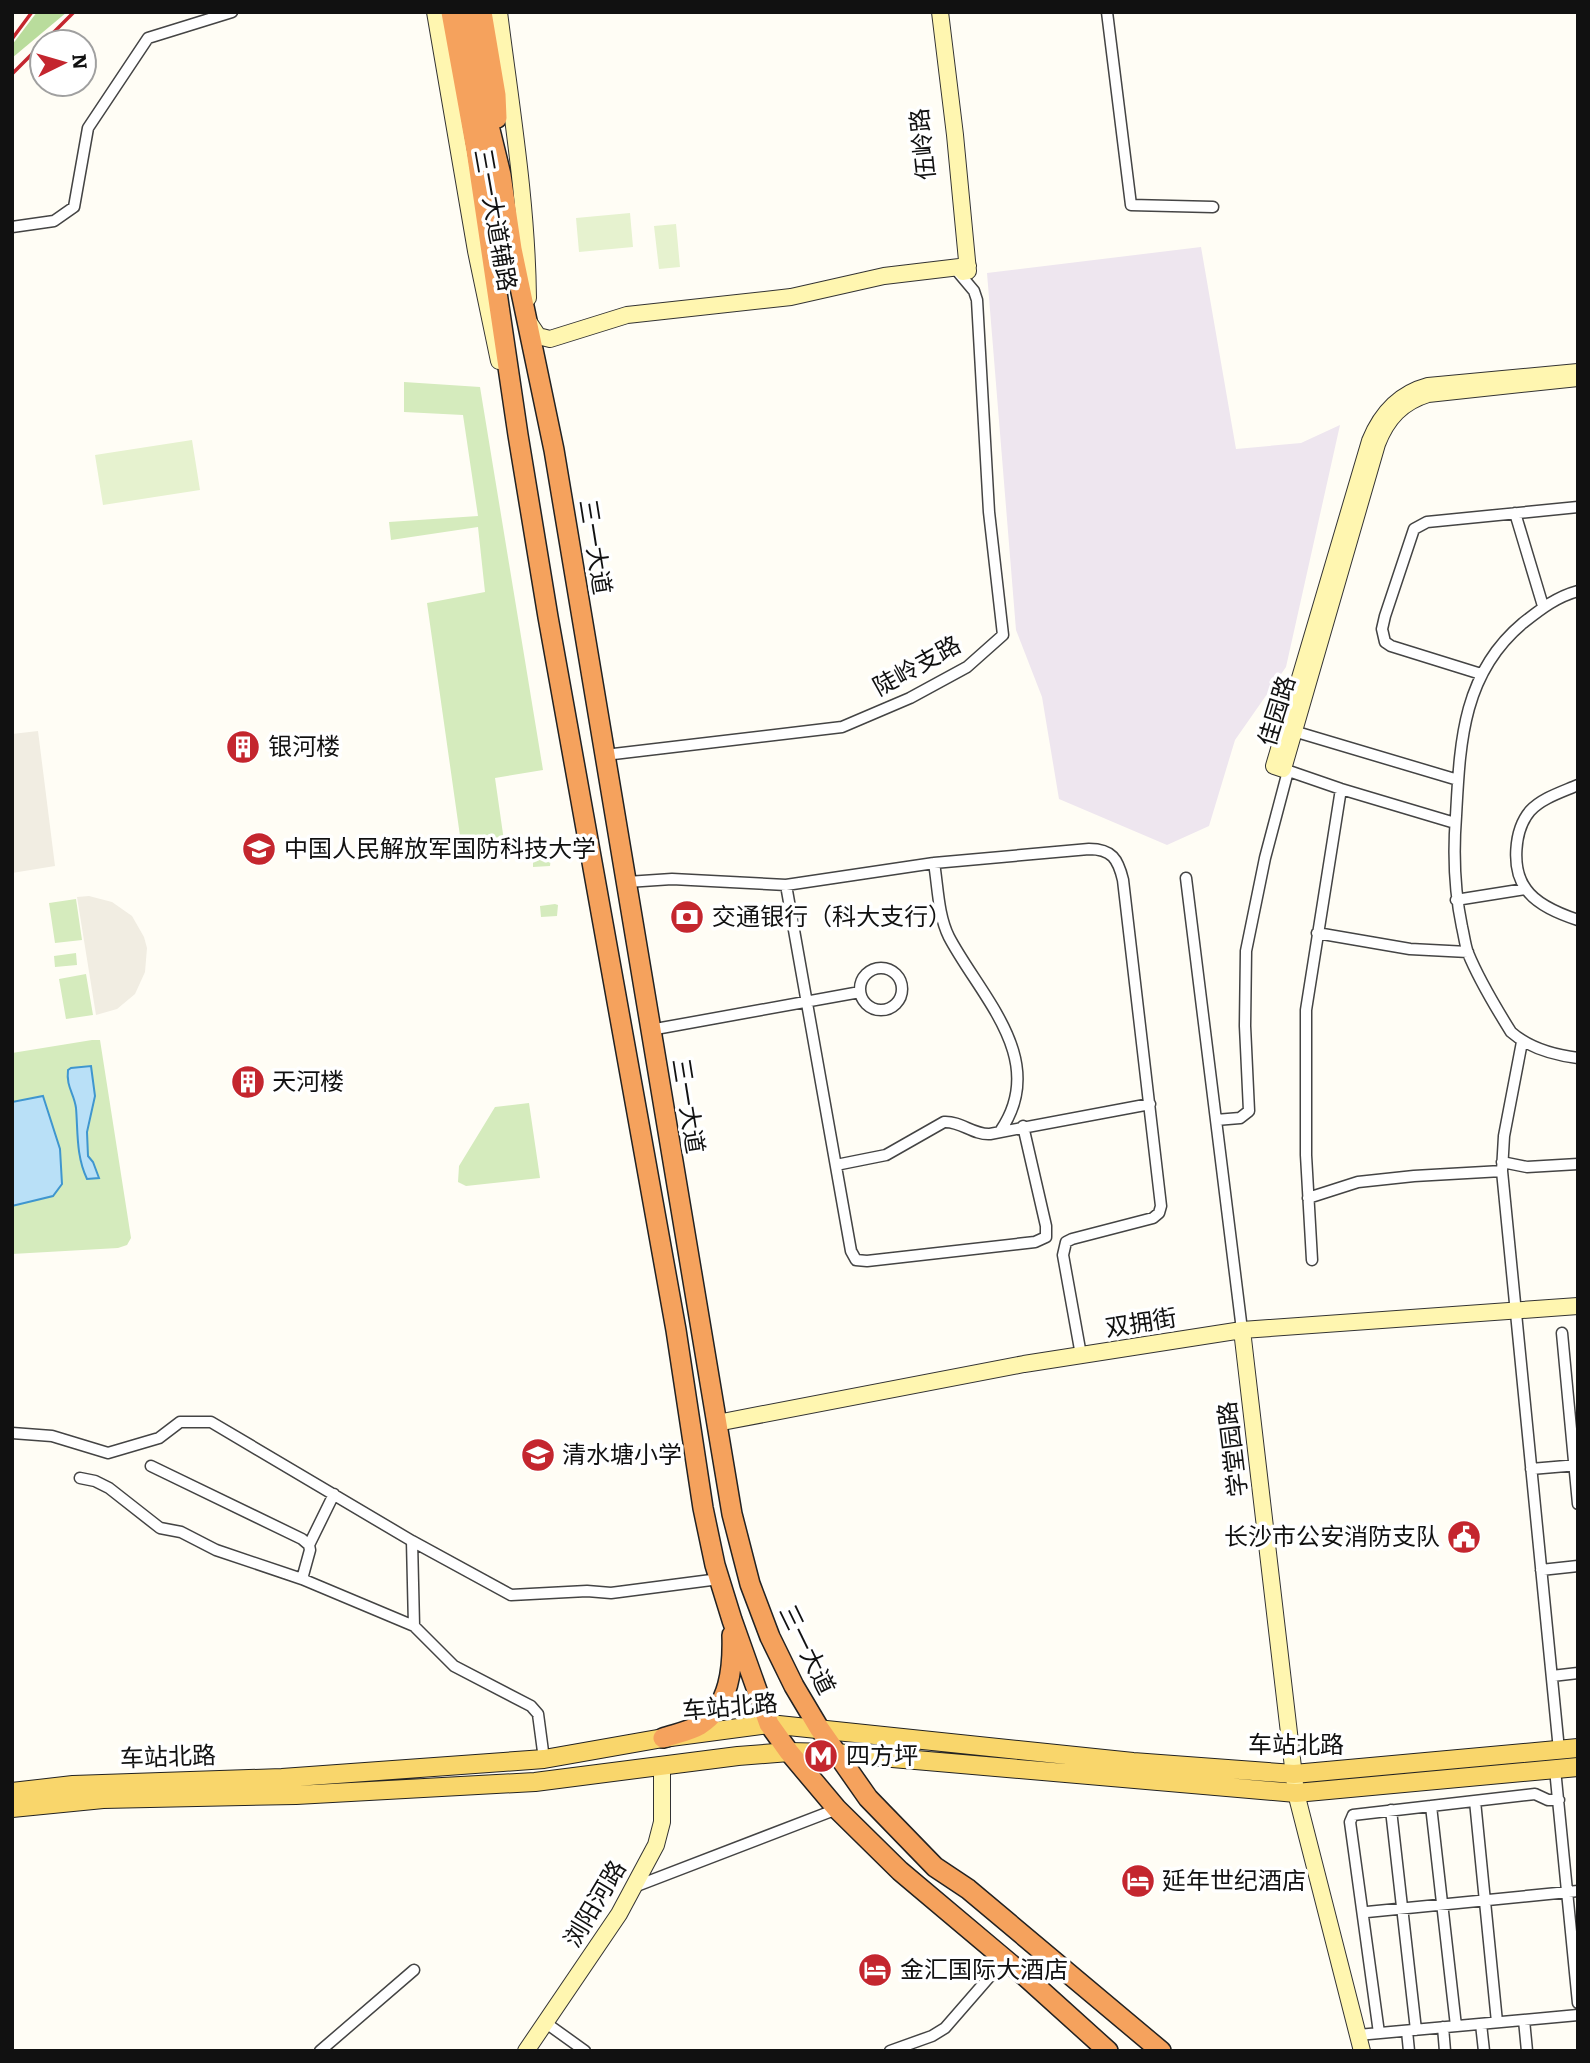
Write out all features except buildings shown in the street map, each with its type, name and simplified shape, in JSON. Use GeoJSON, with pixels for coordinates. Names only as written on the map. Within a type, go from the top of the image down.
{"type":"FeatureCollection","features":[{"type":"Feature","properties":{"kind":"highway","name":"三一大道"},"geometry":{"type":"LineString","coordinates":[[451,12],[492,253],[548,617],[673,1317],[703,1508],[719,1579],[732,1620],[769,1724],[837,1809],[900,1871],[1005,1959],[1108,2051]]}},
{"type":"Feature","properties":{"kind":"highway","name":"三一大道"},"geometry":{"type":"LineString","coordinates":[[468,12],[482,97],[501,175],[512,248],[554,450],[732,1514],[750,1584],[770,1637],[794,1686],[835,1753],[868,1798],[934,1867],[968,1889],[1161,2051]]}},
{"type":"Feature","properties":{"kind":"highway"},"geometry":{"type":"LineString","coordinates":[[482,12],[496,94],[501,175]]}},
{"type":"Feature","properties":{"kind":"highway"},"geometry":{"type":"LineString","coordinates":[[663,1738],[699,1726],[713,1713],[726,1693],[733,1644],[732,1620]]}},
{"type":"Feature","properties":{"kind":"main road","name":"车站北路"},"geometry":{"type":"LineString","coordinates":[[12,1792],[73,1785],[282,1778],[544,1759],[663,1738],[769,1724],[1133,1762],[1294,1774],[1578,1748]]}},
{"type":"Feature","properties":{"kind":"main road","name":"车站北路"},"geometry":{"type":"LineString","coordinates":[[12,1808],[103,1799],[296,1795],[522,1783],[789,1752],[835,1753],[1296,1793],[1578,1767]]}},
{"type":"Feature","properties":{"kind":"street"},"geometry":{"type":"LineString","coordinates":[[12,227],[54,221],[74,207],[88,128],[148,38],[233,12]]}},
{"type":"Feature","properties":{"kind":"street","name":"三一大道辅路"},"geometry":{"type":"LineString","coordinates":[[435,12],[476,251],[493,335],[518,435]]}},
{"type":"Feature","properties":{"kind":"street","name":"三一大道辅路"},"geometry":{"type":"LineString","coordinates":[[499,12],[524,202],[528,247],[528,323]]}},
{"type":"Feature","properties":{"kind":"street","name":"伍岭路"},"geometry":{"type":"LineString","coordinates":[[931,12],[963,269]]}},
{"type":"Feature","properties":{"kind":"street","name":"伍岭路"},"geometry":{"type":"LineString","coordinates":[[940,12],[955,135],[963,269]]}},
{"type":"Feature","properties":{"kind":"street"},"geometry":{"type":"LineString","coordinates":[[1107,12],[1131,205],[1213,206]]}},
{"type":"Feature","properties":{"kind":"street"},"geometry":{"type":"LineString","coordinates":[[528,323],[538,336],[550,339],[627,315],[791,297],[875,278],[963,269]]}},
{"type":"Feature","properties":{"kind":"street"},"geometry":{"type":"LineString","coordinates":[[539,376],[541,360],[551,345],[629,320],[792,303],[866,285],[963,269]]}},
{"type":"Feature","properties":{"kind":"street","name":"陡岭支路"},"geometry":{"type":"LineString","coordinates":[[605,755],[842,727],[910,698],[967,667],[1003,635],[989,512],[977,300],[963,269]]}},
{"type":"Feature","properties":{"kind":"street","name":"佳园路"},"geometry":{"type":"LineString","coordinates":[[1290,730],[1370,441],[1377,423],[1386,411],[1407,394],[1428,386],[1578,372]]}},
{"type":"Feature","properties":{"kind":"street","name":"佳园路"},"geometry":{"type":"LineString","coordinates":[[1286,770],[1274,766],[1290,730],[1377,444],[1390,418],[1411,401],[1428,394],[1578,378]]}},
{"type":"Feature","properties":{"kind":"street"},"geometry":{"type":"LineString","coordinates":[[1481,674],[1385,642],[1381,629],[1410,537],[1417,526],[1427,522],[1578,507]]}},
{"type":"Feature","properties":{"kind":"street"},"geometry":{"type":"LineString","coordinates":[[1515,513],[1544,606]]}},
{"type":"Feature","properties":{"kind":"street"},"geometry":{"type":"LineString","coordinates":[[1578,591],[1562,595],[1544,606],[1501,645],[1481,674],[1467,713],[1458,780],[1453,862],[1456,900],[1468,952],[1511,1032],[1522,1042],[1551,1053],[1578,1058]]}},
{"type":"Feature","properties":{"kind":"street"},"geometry":{"type":"LineString","coordinates":[[1290,730],[1458,780]]}},
{"type":"Feature","properties":{"kind":"street"},"geometry":{"type":"LineString","coordinates":[[1216,1121],[1240,1118],[1249,1111],[1245,1026],[1246,951],[1286,770],[1455,824]]}},
{"type":"Feature","properties":{"kind":"street"},"geometry":{"type":"LineString","coordinates":[[1578,785],[1543,801],[1530,811],[1520,828],[1516,850],[1525,889],[1545,905],[1578,920]]}},
{"type":"Feature","properties":{"kind":"street"},"geometry":{"type":"LineString","coordinates":[[1312,1260],[1308,1198],[1306,1010],[1341,789]]}},
{"type":"Feature","properties":{"kind":"street"},"geometry":{"type":"LineString","coordinates":[[627,882],[685,879],[786,885],[934,863],[1089,849],[1103,849],[1114,858],[1123,880],[1161,1206],[1159,1213],[1153,1218],[1066,1242],[1064,1248],[1081,1355]]}},
{"type":"Feature","properties":{"kind":"street"},"geometry":{"type":"LineString","coordinates":[[934,863],[945,927],[1000,1018],[1012,1045],[1016,1074],[1015,1102],[1012,1114],[1001,1130]]}},
{"type":"Feature","properties":{"kind":"street","name":"学堂园路"},"geometry":{"type":"LineString","coordinates":[[1186,877],[1296,1793],[1360,2043]]}},
{"type":"Feature","properties":{"kind":"street"},"geometry":{"type":"LineString","coordinates":[[786,885],[851,1251],[856,1260],[1035,1242],[1046,1237]]}},
{"type":"Feature","properties":{"kind":"street"},"geometry":{"type":"LineString","coordinates":[[1456,900],[1525,889]]}},
{"type":"Feature","properties":{"kind":"street"},"geometry":{"type":"LineString","coordinates":[[1317,933],[1410,949],[1468,952]]}},
{"type":"Feature","properties":{"kind":"street"},"geometry":{"type":"LineString","coordinates":[[879,968],[892,971],[901,982],[898,1002],[886,1010],[866,1004],[860,992],[860,985],[866,973],[879,968]]}},
{"type":"Feature","properties":{"kind":"street"},"geometry":{"type":"LineString","coordinates":[[650,1030],[860,992]]}},
{"type":"Feature","properties":{"kind":"street"},"geometry":{"type":"LineString","coordinates":[[1522,1042],[1504,1136],[1502,1166],[1559,1750]]}},
{"type":"Feature","properties":{"kind":"street"},"geometry":{"type":"LineString","coordinates":[[836,1165],[886,1155],[944,1122],[952,1121],[984,1134],[1150,1104]]}},
{"type":"Feature","properties":{"kind":"street"},"geometry":{"type":"LineString","coordinates":[[1023,1126],[1046,1226],[1046,1237]]}},
{"type":"Feature","properties":{"kind":"street"},"geometry":{"type":"LineString","coordinates":[[1308,1198],[1370,1180],[1502,1166],[1578,1164]]}},
{"type":"Feature","properties":{"kind":"street"},"geometry":{"type":"LineString","coordinates":[[1046,1237],[1064,1248]]}},
{"type":"Feature","properties":{"kind":"street","name":"双拥街"},"geometry":{"type":"LineString","coordinates":[[717,1423],[1081,1355],[1242,1330],[1578,1306]]}},
{"type":"Feature","properties":{"kind":"street"},"geometry":{"type":"LineString","coordinates":[[1562,1333],[1578,1504]]}},
{"type":"Feature","properties":{"kind":"street"},"geometry":{"type":"LineString","coordinates":[[12,1433],[52,1436],[108,1453],[159,1438],[180,1422],[203,1421],[224,1428],[412,1541],[510,1595],[587,1591],[611,1593],[719,1579]]}},
{"type":"Feature","properties":{"kind":"street"},"geometry":{"type":"LineString","coordinates":[[1531,1469],[1576,1465]]}},
{"type":"Feature","properties":{"kind":"street"},"geometry":{"type":"LineString","coordinates":[[151,1466],[302,1539],[309,1545]]}},
{"type":"Feature","properties":{"kind":"street"},"geometry":{"type":"LineString","coordinates":[[80,1478],[109,1488],[160,1528],[181,1532],[216,1550],[302,1578],[414,1626],[454,1666],[531,1706],[538,1714],[544,1759]]}},
{"type":"Feature","properties":{"kind":"street"},"geometry":{"type":"LineString","coordinates":[[302,1578],[310,1554],[309,1545],[334,1494]]}},
{"type":"Feature","properties":{"kind":"street"},"geometry":{"type":"LineString","coordinates":[[412,1541],[414,1626]]}},
{"type":"Feature","properties":{"kind":"street"},"geometry":{"type":"LineString","coordinates":[[1541,1570],[1578,1566]]}},
{"type":"Feature","properties":{"kind":"street"},"geometry":{"type":"LineString","coordinates":[[1552,1676],[1578,1673]]}},
{"type":"Feature","properties":{"kind":"street","name":"浏阳河路"},"geometry":{"type":"LineString","coordinates":[[526,2051],[620,1914],[656,1844],[662,1822],[662,1765]]}},
{"type":"Feature","properties":{"kind":"street"},"geometry":{"type":"LineString","coordinates":[[1555,1769],[1573,1892],[1578,2003]]}},
{"type":"Feature","properties":{"kind":"street"},"geometry":{"type":"LineString","coordinates":[[1379,2033],[1350,1822],[1353,1815],[1535,1794],[1548,1800],[1559,1800]]}},
{"type":"Feature","properties":{"kind":"street"},"geometry":{"type":"LineString","coordinates":[[1475,1801],[1497,2022]]}},
{"type":"Feature","properties":{"kind":"street"},"geometry":{"type":"LineString","coordinates":[[1431,1806],[1456,2026]]}},
{"type":"Feature","properties":{"kind":"street"},"geometry":{"type":"LineString","coordinates":[[634,1887],[837,1809]]}},
{"type":"Feature","properties":{"kind":"street"},"geometry":{"type":"LineString","coordinates":[[1391,1810],[1412,2030],[1409,2051]]}},
{"type":"Feature","properties":{"kind":"street"},"geometry":{"type":"LineString","coordinates":[[1367,1912],[1573,1892]]}},
{"type":"Feature","properties":{"kind":"street"},"geometry":{"type":"LineString","coordinates":[[890,2051],[932,2036],[945,2028],[1005,1959]]}},
{"type":"Feature","properties":{"kind":"street"},"geometry":{"type":"LineString","coordinates":[[320,2051],[414,1970]]}},
{"type":"Feature","properties":{"kind":"street"},"geometry":{"type":"LineString","coordinates":[[1360,2043],[1379,2033],[1578,2015]]}},
{"type":"Feature","properties":{"kind":"street"},"geometry":{"type":"LineString","coordinates":[[1524,2020],[1527,2051]]}},
{"type":"Feature","properties":{"kind":"street"},"geometry":{"type":"LineString","coordinates":[[546,2022],[585,2051]]}},
{"type":"Feature","properties":{"kind":"street"},"geometry":{"type":"LineString","coordinates":[[1481,2024],[1484,2051]]}},
{"type":"Feature","properties":{"kind":"street"},"geometry":{"type":"LineString","coordinates":[[1443,2027],[1445,2051]]}},
{"type":"Feature","properties":{"kind":"shaded area"},"geometry":{"type":"Polygon","coordinates":[[[1201,247],[1236,449],[1301,443],[1340,425],[1286,667],[1235,740],[1209,826],[1167,845],[1059,799],[1042,697],[1016,630],[987,273],[1201,247]]]}},
{"type":"Feature","properties":{"kind":"shaded area"},"geometry":{"type":"Polygon","coordinates":[[[38,731],[55,866],[12,873],[12,734],[38,731]]]}},
{"type":"Feature","properties":{"kind":"shaded area"},"geometry":{"type":"Polygon","coordinates":[[[89,896],[112,902],[132,916],[147,948],[145,972],[135,994],[117,1009],[96,1015],[77,897],[89,896]]]}},
{"type":"Feature","properties":{"kind":"green space"},"geometry":{"type":"Polygon","coordinates":[[[37,12],[67,12],[48,28],[28,28],[28,45],[12,58],[12,45],[37,12]]]}},
{"type":"Feature","properties":{"kind":"green space"},"geometry":{"type":"Polygon","coordinates":[[[630,213],[633,247],[579,252],[576,218],[630,213]]]}},
{"type":"Feature","properties":{"kind":"green space"},"geometry":{"type":"Polygon","coordinates":[[[676,224],[680,267],[659,269],[654,226],[676,224]]]}},
{"type":"Feature","properties":{"kind":"green space"},"geometry":{"type":"Polygon","coordinates":[[[404,382],[480,387],[543,770],[495,778],[504,841],[478,846],[479,855],[463,857],[427,603],[485,592],[478,527],[391,540],[389,522],[478,516],[463,415],[404,412],[404,382]]]}},
{"type":"Feature","properties":{"kind":"green space"},"geometry":{"type":"Polygon","coordinates":[[[192,440],[200,490],[103,505],[95,455],[192,440]]]}},
{"type":"Feature","properties":{"kind":"green space"},"geometry":{"type":"Polygon","coordinates":[[[547,854],[551,856],[550,866],[533,867],[533,857],[547,854]]]}},
{"type":"Feature","properties":{"kind":"green space"},"geometry":{"type":"Polygon","coordinates":[[[76,899],[82,940],[55,943],[49,903],[76,899]]]}},
{"type":"Feature","properties":{"kind":"green space"},"geometry":{"type":"Polygon","coordinates":[[[558,905],[557,916],[541,917],[540,906],[558,905]]]}},
{"type":"Feature","properties":{"kind":"green space"},"geometry":{"type":"Polygon","coordinates":[[[76,953],[77,965],[55,967],[54,956],[76,953]]]}},
{"type":"Feature","properties":{"kind":"green space"},"geometry":{"type":"Polygon","coordinates":[[[86,974],[93,1015],[66,1019],[59,979],[86,974]]]}},
{"type":"Feature","properties":{"kind":"green space"},"geometry":{"type":"Polygon","coordinates":[[[100,1040],[131,1238],[127,1245],[118,1248],[12,1254],[12,1206],[53,1196],[60,1149],[43,1096],[12,1102],[12,1053],[100,1040]]]}},
{"type":"Feature","properties":{"kind":"green space"},"geometry":{"type":"Polygon","coordinates":[[[529,1103],[540,1178],[466,1186],[458,1182],[459,1166],[495,1107],[529,1103]]]}},
{"type":"Feature","properties":{"kind":"water"},"geometry":{"type":"Polygon","coordinates":[[[91,1066],[95,1096],[87,1132],[88,1156],[99,1178],[87,1179],[79,1153],[76,1108],[69,1086],[68,1070],[91,1066]]]}},
{"type":"Feature","properties":{"kind":"water"},"geometry":{"type":"Polygon","coordinates":[[[43,1096],[60,1149],[62,1184],[53,1196],[12,1206],[12,1102],[43,1096]]]}},
{"type":"Feature","properties":{"kind":"railway"},"geometry":{"type":"LineString","coordinates":[[12,39],[32,12]]}},
{"type":"Feature","properties":{"kind":"railway"},"geometry":{"type":"LineString","coordinates":[[58,28],[74,12]]}},
{"type":"Feature","properties":{"kind":"railway"},"geometry":{"type":"LineString","coordinates":[[12,74],[28,58]]}},
{"type":"Feature","properties":{"kind":"place","name":"银河楼"},"geometry":{"type":"Point","coordinates":[243,747]}},
{"type":"Feature","properties":{"kind":"place","name":"中国人民解放军国防科技大学"},"geometry":{"type":"Point","coordinates":[259,849]}},
{"type":"Feature","properties":{"kind":"place","name":"交通银行（科大支行）"},"geometry":{"type":"Point","coordinates":[687,917]}},
{"type":"Feature","properties":{"kind":"place","name":"天河楼"},"geometry":{"type":"Point","coordinates":[248,1082]}},
{"type":"Feature","properties":{"kind":"place","name":"清水塘小学"},"geometry":{"type":"Point","coordinates":[538,1455]}},
{"type":"Feature","properties":{"kind":"place","name":"长沙市公安消防支队"},"geometry":{"type":"Point","coordinates":[1464,1537]}},
{"type":"Feature","properties":{"kind":"place","name":"四方坪"},"geometry":{"type":"Point","coordinates":[821,1756]}},
{"type":"Feature","properties":{"kind":"place","name":"延年世纪酒店"},"geometry":{"type":"Point","coordinates":[1138,1881]}},
{"type":"Feature","properties":{"kind":"place","name":"金汇国际大酒店"},"geometry":{"type":"Point","coordinates":[875,1970]}}]}
